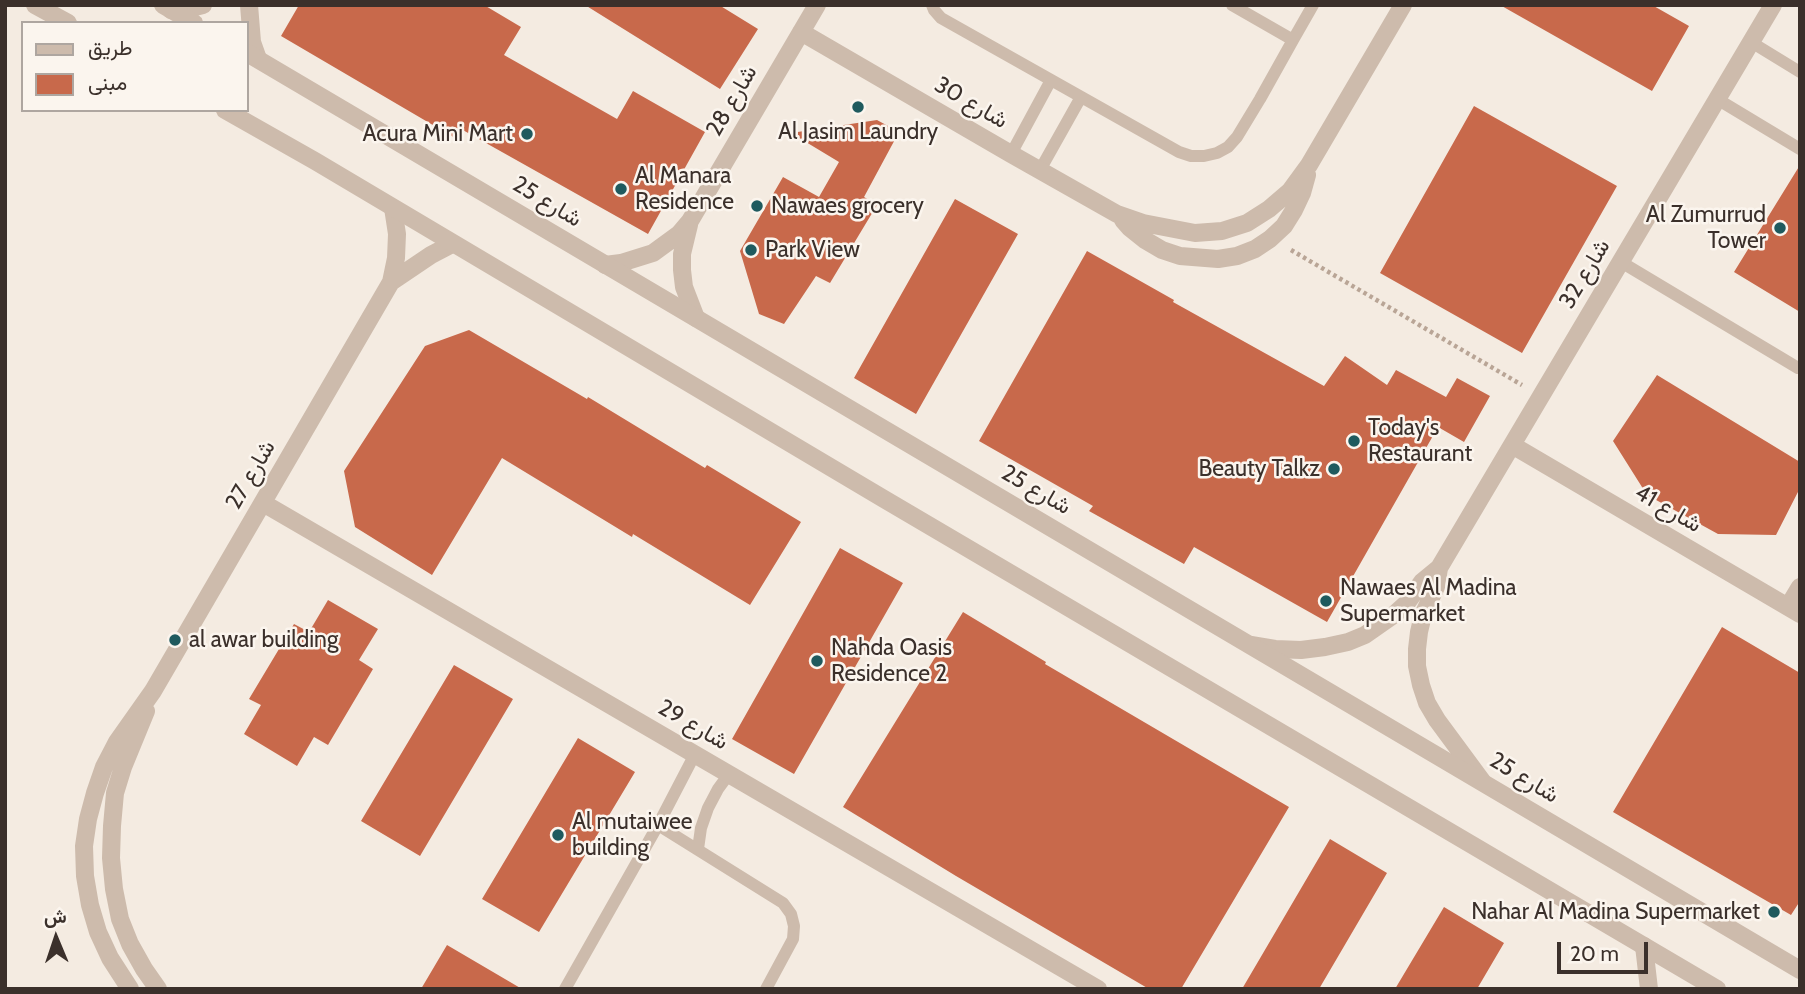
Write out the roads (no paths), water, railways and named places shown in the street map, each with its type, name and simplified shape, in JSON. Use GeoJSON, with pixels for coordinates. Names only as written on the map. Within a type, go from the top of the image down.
{"type":"FeatureCollection","features":[{"type":"Feature","properties":{"kind":"street"},"geometry":{"type":"LineString","coordinates":[[35,5],[64,21]]}},
{"type":"Feature","properties":{"kind":"street"},"geometry":{"type":"LineString","coordinates":[[167,7],[187,9],[202,5]]}},
{"type":"Feature","properties":{"kind":"street"},"geometry":{"type":"LineString","coordinates":[[248,5],[252,56]]}},
{"type":"Feature","properties":{"kind":"street","name":"شارع 28"},"geometry":{"type":"LineString","coordinates":[[605,265],[653,253],[679,234],[690,221],[817,5]]}},
{"type":"Feature","properties":{"kind":"street","name":"شارع 30"},"geometry":{"type":"LineString","coordinates":[[801,32],[1117,214],[1169,230],[1195,233],[1222,231],[1247,223],[1290,191],[1310,165],[1403,5]]}},
{"type":"Feature","properties":{"kind":"street","name":"شارع 32"},"geometry":{"type":"LineString","coordinates":[[1250,644],[1301,650],[1348,642],[1365,635],[1395,614],[1422,582],[1439,568],[1773,5]]}},
{"type":"Feature","properties":{"kind":"street"},"geometry":{"type":"LineString","coordinates":[[167,7],[191,21]]}},
{"type":"Feature","properties":{"kind":"street","name":"شارع 25"},"geometry":{"type":"LineString","coordinates":[[252,56],[1800,970]]}},
{"type":"Feature","properties":{"kind":"street"},"geometry":{"type":"LineString","coordinates":[[229,112],[1717,989]]}},
{"type":"Feature","properties":{"kind":"street","name":"شارع 30"},"geometry":{"type":"LineString","coordinates":[[1117,214],[1145,240],[1162,250],[1180,256],[1218,259],[1237,256],[1255,249],[1284,226],[1302,193],[1310,165]]}},
{"type":"Feature","properties":{"kind":"street","name":"شارع 27"},"geometry":{"type":"LineString","coordinates":[[130,989],[110,958],[90,905],[85,876],[85,846],[95,793],[104,767],[122,735],[153,691],[391,282],[397,234],[393,208]]}},
{"type":"Feature","properties":{"kind":"street","name":"شارع 28"},"geometry":{"type":"LineString","coordinates":[[690,221],[682,254],[682,271],[684,287],[696,318]]}},
{"type":"Feature","properties":{"kind":"street","name":"شارع 27"},"geometry":{"type":"LineString","coordinates":[[391,282],[452,244]]}},
{"type":"Feature","properties":{"kind":"street","name":"شارع 41"},"geometry":{"type":"LineString","coordinates":[[1512,445],[1794,611]]}},
{"type":"Feature","properties":{"kind":"street","name":"شارع 29"},"geometry":{"type":"LineString","coordinates":[[263,503],[1098,989]]}},
{"type":"Feature","properties":{"kind":"street","name":"شارع 32"},"geometry":{"type":"LineString","coordinates":[[1439,568],[1436,587],[1423,615],[1419,632],[1417,657],[1421,685],[1437,720],[1482,781]]}},
{"type":"Feature","properties":{"kind":"street"},"geometry":{"type":"LineString","coordinates":[[1794,611],[1800,587]]}},
{"type":"Feature","properties":{"kind":"street","name":"شارع 27"},"geometry":{"type":"LineString","coordinates":[[153,691],[123,767],[116,793],[111,826],[111,858],[120,919],[130,944],[158,989]]}},
{"type":"Feature","properties":{"kind":"street"},"geometry":{"type":"LineString","coordinates":[[1644,946],[1649,989]]}},
{"type":"Feature","properties":{"kind":"lane"},"geometry":{"type":"LineString","coordinates":[[932,5],[941,18],[1179,152],[1191,156],[1217,153],[1228,147],[1237,137],[1312,5]]}},
{"type":"Feature","properties":{"kind":"lane"},"geometry":{"type":"LineString","coordinates":[[1232,5],[1293,40]]}},
{"type":"Feature","properties":{"kind":"lane"},"geometry":{"type":"LineString","coordinates":[[1751,42],[1800,72]]}},
{"type":"Feature","properties":{"kind":"lane"},"geometry":{"type":"LineString","coordinates":[[1011,154],[1051,80]]}},
{"type":"Feature","properties":{"kind":"lane"},"geometry":{"type":"LineString","coordinates":[[1040,170],[1081,97]]}},
{"type":"Feature","properties":{"kind":"lane"},"geometry":{"type":"LineString","coordinates":[[1717,99],[1800,149]]}},
{"type":"Feature","properties":{"kind":"lane"},"geometry":{"type":"LineString","coordinates":[[1621,262],[1798,368]]}},
{"type":"Feature","properties":{"kind":"lane"},"geometry":{"type":"LineString","coordinates":[[565,989],[695,754]]}},
{"type":"Feature","properties":{"kind":"lane"},"geometry":{"type":"LineString","coordinates":[[698,849],[708,808],[729,774]]}},
{"type":"Feature","properties":{"kind":"lane"},"geometry":{"type":"LineString","coordinates":[[658,825],[783,903],[791,914],[793,939],[766,989]]}},
{"type":"Feature","properties":{"kind":"place","name":"Al Jasim Laundry"},"geometry":{"type":"Point","coordinates":[858,107]}},
{"type":"Feature","properties":{"kind":"place","name":"Acura Mini Mart"},"geometry":{"type":"Point","coordinates":[527,134]}},
{"type":"Feature","properties":{"kind":"place","name":"Al Manara Residence"},"geometry":{"type":"Point","coordinates":[621,189]}},
{"type":"Feature","properties":{"kind":"place","name":"Nawaes grocery"},"geometry":{"type":"Point","coordinates":[757,206]}},
{"type":"Feature","properties":{"kind":"place","name":"Al Zumurrud Tower"},"geometry":{"type":"Point","coordinates":[1780,228]}},
{"type":"Feature","properties":{"kind":"place","name":"Park View"},"geometry":{"type":"Point","coordinates":[751,250]}},
{"type":"Feature","properties":{"kind":"place","name":"Today's Restaurant"},"geometry":{"type":"Point","coordinates":[1354,441]}},
{"type":"Feature","properties":{"kind":"place","name":"Beauty Talkz"},"geometry":{"type":"Point","coordinates":[1334,469]}},
{"type":"Feature","properties":{"kind":"place","name":"Nawaes Al Madina Supermarket"},"geometry":{"type":"Point","coordinates":[1326,601]}},
{"type":"Feature","properties":{"kind":"place","name":"al awar building"},"geometry":{"type":"Point","coordinates":[175,640]}},
{"type":"Feature","properties":{"kind":"place","name":"Nahda Oasis Residence 2"},"geometry":{"type":"Point","coordinates":[817,661]}},
{"type":"Feature","properties":{"kind":"place","name":"Al mutaiwee building"},"geometry":{"type":"Point","coordinates":[558,835]}},
{"type":"Feature","properties":{"kind":"place","name":"Nahar Al Madina Supermarket"},"geometry":{"type":"Point","coordinates":[1774,912]}}]}
